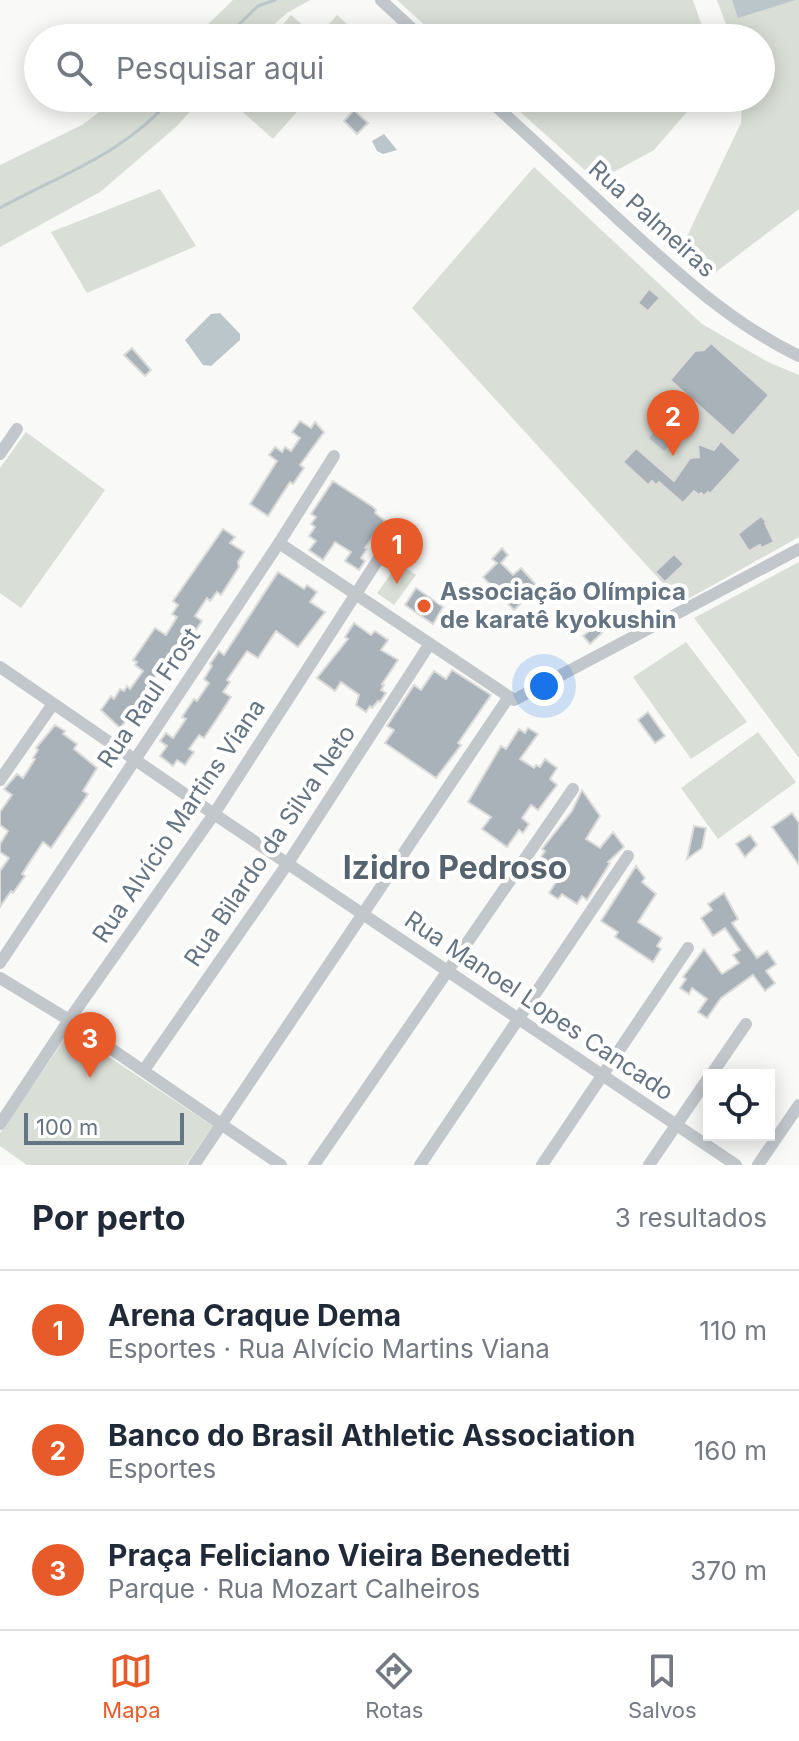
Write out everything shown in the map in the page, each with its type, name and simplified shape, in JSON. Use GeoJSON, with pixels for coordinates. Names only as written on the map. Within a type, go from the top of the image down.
{"type":"FeatureCollection","features":[{"type":"Feature","properties":{"kind":"street"},"geometry":{"type":"LineString","coordinates":[[381,0],[407,24]]}},
{"type":"Feature","properties":{"kind":"street","name":"Rua Palmeiras"},"geometry":{"type":"LineString","coordinates":[[502,112],[682,278],[729,316],[764,339],[799,356]]}},
{"type":"Feature","properties":{"kind":"street"},"geometry":{"type":"LineString","coordinates":[[0,454],[17,429]]}},
{"type":"Feature","properties":{"kind":"street","name":"Rua Raul Frost"},"geometry":{"type":"LineString","coordinates":[[0,963],[334,456]]}},
{"type":"Feature","properties":{"kind":"street","name":"Rua Alvício Martins Viana"},"geometry":{"type":"LineString","coordinates":[[0,1124],[214,814],[390,541]]}},
{"type":"Feature","properties":{"kind":"street"},"geometry":{"type":"LineString","coordinates":[[279,543],[514,700],[799,549]]}},
{"type":"Feature","properties":{"kind":"street","name":"Rua Bilardo da Silva Neto"},"geometry":{"type":"LineString","coordinates":[[144,1070],[288,863],[429,645]]}},
{"type":"Feature","properties":{"kind":"street","name":"Rua Manoel Lopes Cancado"},"geometry":{"type":"LineString","coordinates":[[0,667],[362,915],[449,970],[736,1165]]}},
{"type":"Feature","properties":{"kind":"street"},"geometry":{"type":"LineString","coordinates":[[194,1165],[508,698]]}},
{"type":"Feature","properties":{"kind":"street"},"geometry":{"type":"LineString","coordinates":[[0,780],[53,704]]}},
{"type":"Feature","properties":{"kind":"street"},"geometry":{"type":"LineString","coordinates":[[314,1165],[573,789]]}},
{"type":"Feature","properties":{"kind":"street"},"geometry":{"type":"LineString","coordinates":[[420,1165],[628,856]]}},
{"type":"Feature","properties":{"kind":"street"},"geometry":{"type":"LineString","coordinates":[[542,1165],[688,948]]}},
{"type":"Feature","properties":{"kind":"street"},"geometry":{"type":"LineString","coordinates":[[0,978],[69,1020],[281,1165]]}},
{"type":"Feature","properties":{"kind":"street"},"geometry":{"type":"LineString","coordinates":[[715,1069],[746,1024]]}},
{"type":"Feature","properties":{"kind":"street"},"geometry":{"type":"LineString","coordinates":[[649,1165],[703,1086]]}},
{"type":"Feature","properties":{"kind":"street"},"geometry":{"type":"LineString","coordinates":[[758,1165],[799,1105]]}},
{"type":"Feature","properties":{"kind":"shaded area"},"geometry":{"type":"Polygon","coordinates":[[[233,0],[310,0],[275,24],[208,24],[233,0]]]}},
{"type":"Feature","properties":{"kind":"shaded area"},"geometry":{"type":"Polygon","coordinates":[[[397,0],[693,0],[701,24],[424,24],[397,0]]]}},
{"type":"Feature","properties":{"kind":"shaded area"},"geometry":{"type":"Polygon","coordinates":[[[717,0],[799,0],[799,209],[712,275],[680,251],[741,123],[741,112],[775,112],[775,24],[726,24],[717,0]]]}},
{"type":"Feature","properties":{"kind":"shaded area"},"geometry":{"type":"Polygon","coordinates":[[[732,0],[795,0],[738,18],[732,0]]]}},
{"type":"Feature","properties":{"kind":"shaded area"},"geometry":{"type":"Polygon","coordinates":[[[291,15],[302,24],[283,24],[291,15]]]}},
{"type":"Feature","properties":{"kind":"shaded area"},"geometry":{"type":"Polygon","coordinates":[[[337,15],[347,24],[329,24],[337,15]]]}},
{"type":"Feature","properties":{"kind":"shaded area"},"geometry":{"type":"Polygon","coordinates":[[[99,112],[190,112],[100,192],[0,247],[0,165],[82,125],[99,112]]]}},
{"type":"Feature","properties":{"kind":"shaded area"},"geometry":{"type":"Polygon","coordinates":[[[243,112],[297,112],[273,139],[243,112]]]}},
{"type":"Feature","properties":{"kind":"shaded area"},"geometry":{"type":"Polygon","coordinates":[[[521,112],[687,112],[654,150],[597,181],[521,112]]]}},
{"type":"Feature","properties":{"kind":"shaded area"},"geometry":{"type":"Polygon","coordinates":[[[384,134],[397,150],[383,154],[377,151],[372,141],[384,134]]]}},
{"type":"Feature","properties":{"kind":"shaded area"},"geometry":{"type":"Polygon","coordinates":[[[534,167],[702,324],[768,362],[799,375],[799,537],[681,603],[412,308],[534,167]]]}},
{"type":"Feature","properties":{"kind":"shaded area"},"geometry":{"type":"Polygon","coordinates":[[[160,189],[196,246],[87,293],[51,232],[160,189]]]}},
{"type":"Feature","properties":{"kind":"shaded area"},"geometry":{"type":"Polygon","coordinates":[[[220,313],[240,334],[240,340],[211,366],[203,365],[185,340],[211,314],[220,313]]]}},
{"type":"Feature","properties":{"kind":"shaded area"},"geometry":{"type":"Polygon","coordinates":[[[676,409],[690,422],[664,451],[649,438],[676,409]]]}},
{"type":"Feature","properties":{"kind":"shaded area"},"geometry":{"type":"Polygon","coordinates":[[[26,432],[105,490],[21,608],[0,593],[0,468],[26,432]]]}},
{"type":"Feature","properties":{"kind":"shaded area"},"geometry":{"type":"Polygon","coordinates":[[[799,562],[799,758],[694,618],[799,562]]]}},
{"type":"Feature","properties":{"kind":"shaded area"},"geometry":{"type":"Polygon","coordinates":[[[399,563],[416,575],[394,605],[377,593],[399,563]]]}},
{"type":"Feature","properties":{"kind":"shaded area"},"geometry":{"type":"Polygon","coordinates":[[[686,642],[747,722],[691,759],[633,677],[686,642]]]}},
{"type":"Feature","properties":{"kind":"shaded area"},"geometry":{"type":"Polygon","coordinates":[[[758,732],[796,782],[718,839],[681,788],[758,732]]]}},
{"type":"Feature","properties":{"kind":"shaded area"},"geometry":{"type":"Polygon","coordinates":[[[70,1031],[213,1126],[186,1165],[27,1165],[0,1146],[0,1133],[70,1031]]]}},
{"type":"Feature","properties":{"kind":"building"},"geometry":{"type":"Polygon","coordinates":[[[356,112],[368,123],[357,134],[344,121],[356,112]]]}},
{"type":"Feature","properties":{"kind":"building"},"geometry":{"type":"Polygon","coordinates":[[[649,289],[660,298],[648,311],[638,303],[649,289]]]}},
{"type":"Feature","properties":{"kind":"building"},"geometry":{"type":"Polygon","coordinates":[[[711,343],[769,395],[733,436],[670,380],[695,351],[704,350],[711,343]]]}},
{"type":"Feature","properties":{"kind":"building"},"geometry":{"type":"Polygon","coordinates":[[[132,348],[151,370],[145,376],[124,355],[132,348]]]}},
{"type":"Feature","properties":{"kind":"building"},"geometry":{"type":"Polygon","coordinates":[[[300,421],[311,428],[315,422],[324,432],[300,465],[304,468],[293,484],[290,482],[268,516],[250,504],[277,461],[269,455],[275,447],[282,452],[285,447],[291,451],[300,438],[292,432],[300,421]]]}},
{"type":"Feature","properties":{"kind":"building"},"geometry":{"type":"Polygon","coordinates":[[[721,441],[741,460],[710,494],[708,492],[704,496],[694,491],[683,503],[659,482],[656,485],[652,481],[648,485],[623,462],[636,448],[674,481],[690,458],[699,457],[698,444],[714,450],[721,441]]]}},
{"type":"Feature","properties":{"kind":"building"},"geometry":{"type":"Polygon","coordinates":[[[333,481],[373,507],[385,521],[365,548],[361,558],[365,561],[359,570],[345,561],[351,552],[335,542],[323,560],[309,550],[316,541],[309,536],[315,527],[311,524],[316,517],[311,514],[333,481]]]}},
{"type":"Feature","properties":{"kind":"building"},"geometry":{"type":"Polygon","coordinates":[[[761,516],[767,522],[774,542],[749,551],[738,534],[761,516]]]}},
{"type":"Feature","properties":{"kind":"building"},"geometry":{"type":"Polygon","coordinates":[[[223,529],[235,537],[230,543],[244,552],[238,562],[239,567],[221,595],[217,592],[210,601],[207,598],[195,616],[202,621],[193,634],[189,631],[175,654],[172,652],[150,684],[151,690],[120,728],[101,710],[120,689],[124,691],[127,686],[130,689],[143,671],[133,660],[155,628],[166,635],[177,617],[172,614],[178,605],[173,601],[223,529]]]}},
{"type":"Feature","properties":{"kind":"building"},"geometry":{"type":"Polygon","coordinates":[[[502,548],[508,555],[501,563],[513,575],[521,568],[538,587],[514,610],[483,577],[497,563],[492,559],[502,548]]]}},
{"type":"Feature","properties":{"kind":"building"},"geometry":{"type":"Polygon","coordinates":[[[674,554],[684,564],[665,582],[655,572],[674,554]]]}},
{"type":"Feature","properties":{"kind":"building"},"geometry":{"type":"Polygon","coordinates":[[[278,572],[304,589],[307,585],[317,592],[310,602],[325,612],[298,647],[276,631],[258,658],[247,651],[227,680],[230,682],[223,692],[231,697],[222,711],[204,738],[199,735],[189,749],[194,752],[185,765],[177,760],[173,766],[160,756],[167,746],[160,741],[166,733],[173,738],[186,719],[182,717],[209,683],[204,679],[212,666],[210,664],[219,651],[224,655],[278,572]]]}},
{"type":"Feature","properties":{"kind":"building","name":"Associação Olímpica de karatê kyokushin"},"geometry":{"type":"Polygon","coordinates":[[[416,588],[443,607],[433,624],[405,605],[416,588]]]}},
{"type":"Feature","properties":{"kind":"building"},"geometry":{"type":"Polygon","coordinates":[[[592,621],[602,633],[590,644],[583,636],[588,632],[584,628],[592,621]]]}},
{"type":"Feature","properties":{"kind":"building"},"geometry":{"type":"Polygon","coordinates":[[[354,623],[371,635],[375,631],[388,640],[381,650],[398,660],[382,684],[381,690],[386,693],[366,712],[356,705],[359,695],[341,682],[335,691],[317,678],[348,639],[345,637],[354,623]]]}},
{"type":"Feature","properties":{"kind":"building"},"geometry":{"type":"Polygon","coordinates":[[[452,670],[491,695],[458,743],[461,745],[436,778],[385,743],[394,730],[387,726],[414,685],[421,690],[434,671],[446,679],[452,670]]]}},
{"type":"Feature","properties":{"kind":"building"},"geometry":{"type":"Polygon","coordinates":[[[648,712],[665,736],[655,743],[638,720],[648,712]]]}},
{"type":"Feature","properties":{"kind":"building"},"geometry":{"type":"Polygon","coordinates":[[[55,725],[77,744],[74,749],[97,768],[83,791],[88,794],[51,848],[43,842],[22,874],[25,876],[0,907],[0,871],[9,858],[0,852],[0,844],[8,831],[0,825],[0,812],[12,795],[4,789],[17,774],[23,778],[35,759],[36,748],[55,725]]]}},
{"type":"Feature","properties":{"kind":"building"},"geometry":{"type":"Polygon","coordinates":[[[528,728],[538,734],[520,759],[534,768],[536,765],[540,767],[545,759],[557,768],[550,779],[557,785],[538,810],[531,805],[522,818],[529,824],[523,833],[519,830],[507,847],[482,829],[491,817],[468,802],[501,746],[506,749],[519,729],[525,733],[528,728]]]}},
{"type":"Feature","properties":{"kind":"building"},"geometry":{"type":"Polygon","coordinates":[[[582,790],[600,816],[586,839],[600,848],[613,832],[624,847],[608,862],[587,900],[582,896],[577,904],[562,894],[558,899],[549,893],[558,879],[536,864],[545,851],[542,849],[572,811],[582,790]]]}},
{"type":"Feature","properties":{"kind":"building"},"geometry":{"type":"Polygon","coordinates":[[[792,813],[799,823],[799,865],[772,827],[792,813]]]}},
{"type":"Feature","properties":{"kind":"building"},"geometry":{"type":"Polygon","coordinates":[[[694,826],[706,828],[702,848],[687,859],[694,826]]]}},
{"type":"Feature","properties":{"kind":"building"},"geometry":{"type":"Polygon","coordinates":[[[750,835],[757,845],[745,857],[736,844],[750,835]]]}},
{"type":"Feature","properties":{"kind":"building"},"geometry":{"type":"Polygon","coordinates":[[[636,866],[645,878],[642,882],[656,894],[638,922],[662,938],[657,946],[661,949],[653,962],[615,937],[618,932],[601,921],[636,866]]]}},
{"type":"Feature","properties":{"kind":"building"},"geometry":{"type":"Polygon","coordinates":[[[724,893],[738,919],[732,923],[757,958],[767,951],[776,964],[766,971],[775,983],[765,991],[753,975],[721,998],[707,1018],[698,1012],[707,999],[692,988],[689,994],[680,988],[686,979],[683,977],[704,949],[722,974],[739,963],[733,955],[740,950],[725,928],[713,936],[701,918],[712,910],[708,904],[724,893]]]}},
{"type":"Feature","properties":{"kind":"waterway"},"geometry":{"type":"LineString","coordinates":[[239,24],[258,6],[275,0]]}},
{"type":"Feature","properties":{"kind":"waterway"},"geometry":{"type":"LineString","coordinates":[[0,208],[113,148],[158,112]]}},
{"type":"Feature","properties":{"kind":"place","name":"Banco do Brasil Athletic Association"},"geometry":{"type":"Point","coordinates":[673,456]}},
{"type":"Feature","properties":{"kind":"place","name":"Arena Craque Dema"},"geometry":{"type":"Point","coordinates":[397,584]}},
{"type":"Feature","properties":{"kind":"place","name":"Associação Olímpica de karatê kyokushin"},"geometry":{"type":"Point","coordinates":[424,606]}},
{"type":"Feature","properties":{"kind":"place","name":"Praça Feliciano Vieira Benedetti"},"geometry":{"type":"Point","coordinates":[90,1078]}},
{"type":"Feature","properties":{"kind":"district","name":"Izidro Pedroso"},"geometry":{"type":"Point","coordinates":[455,868]}}]}
